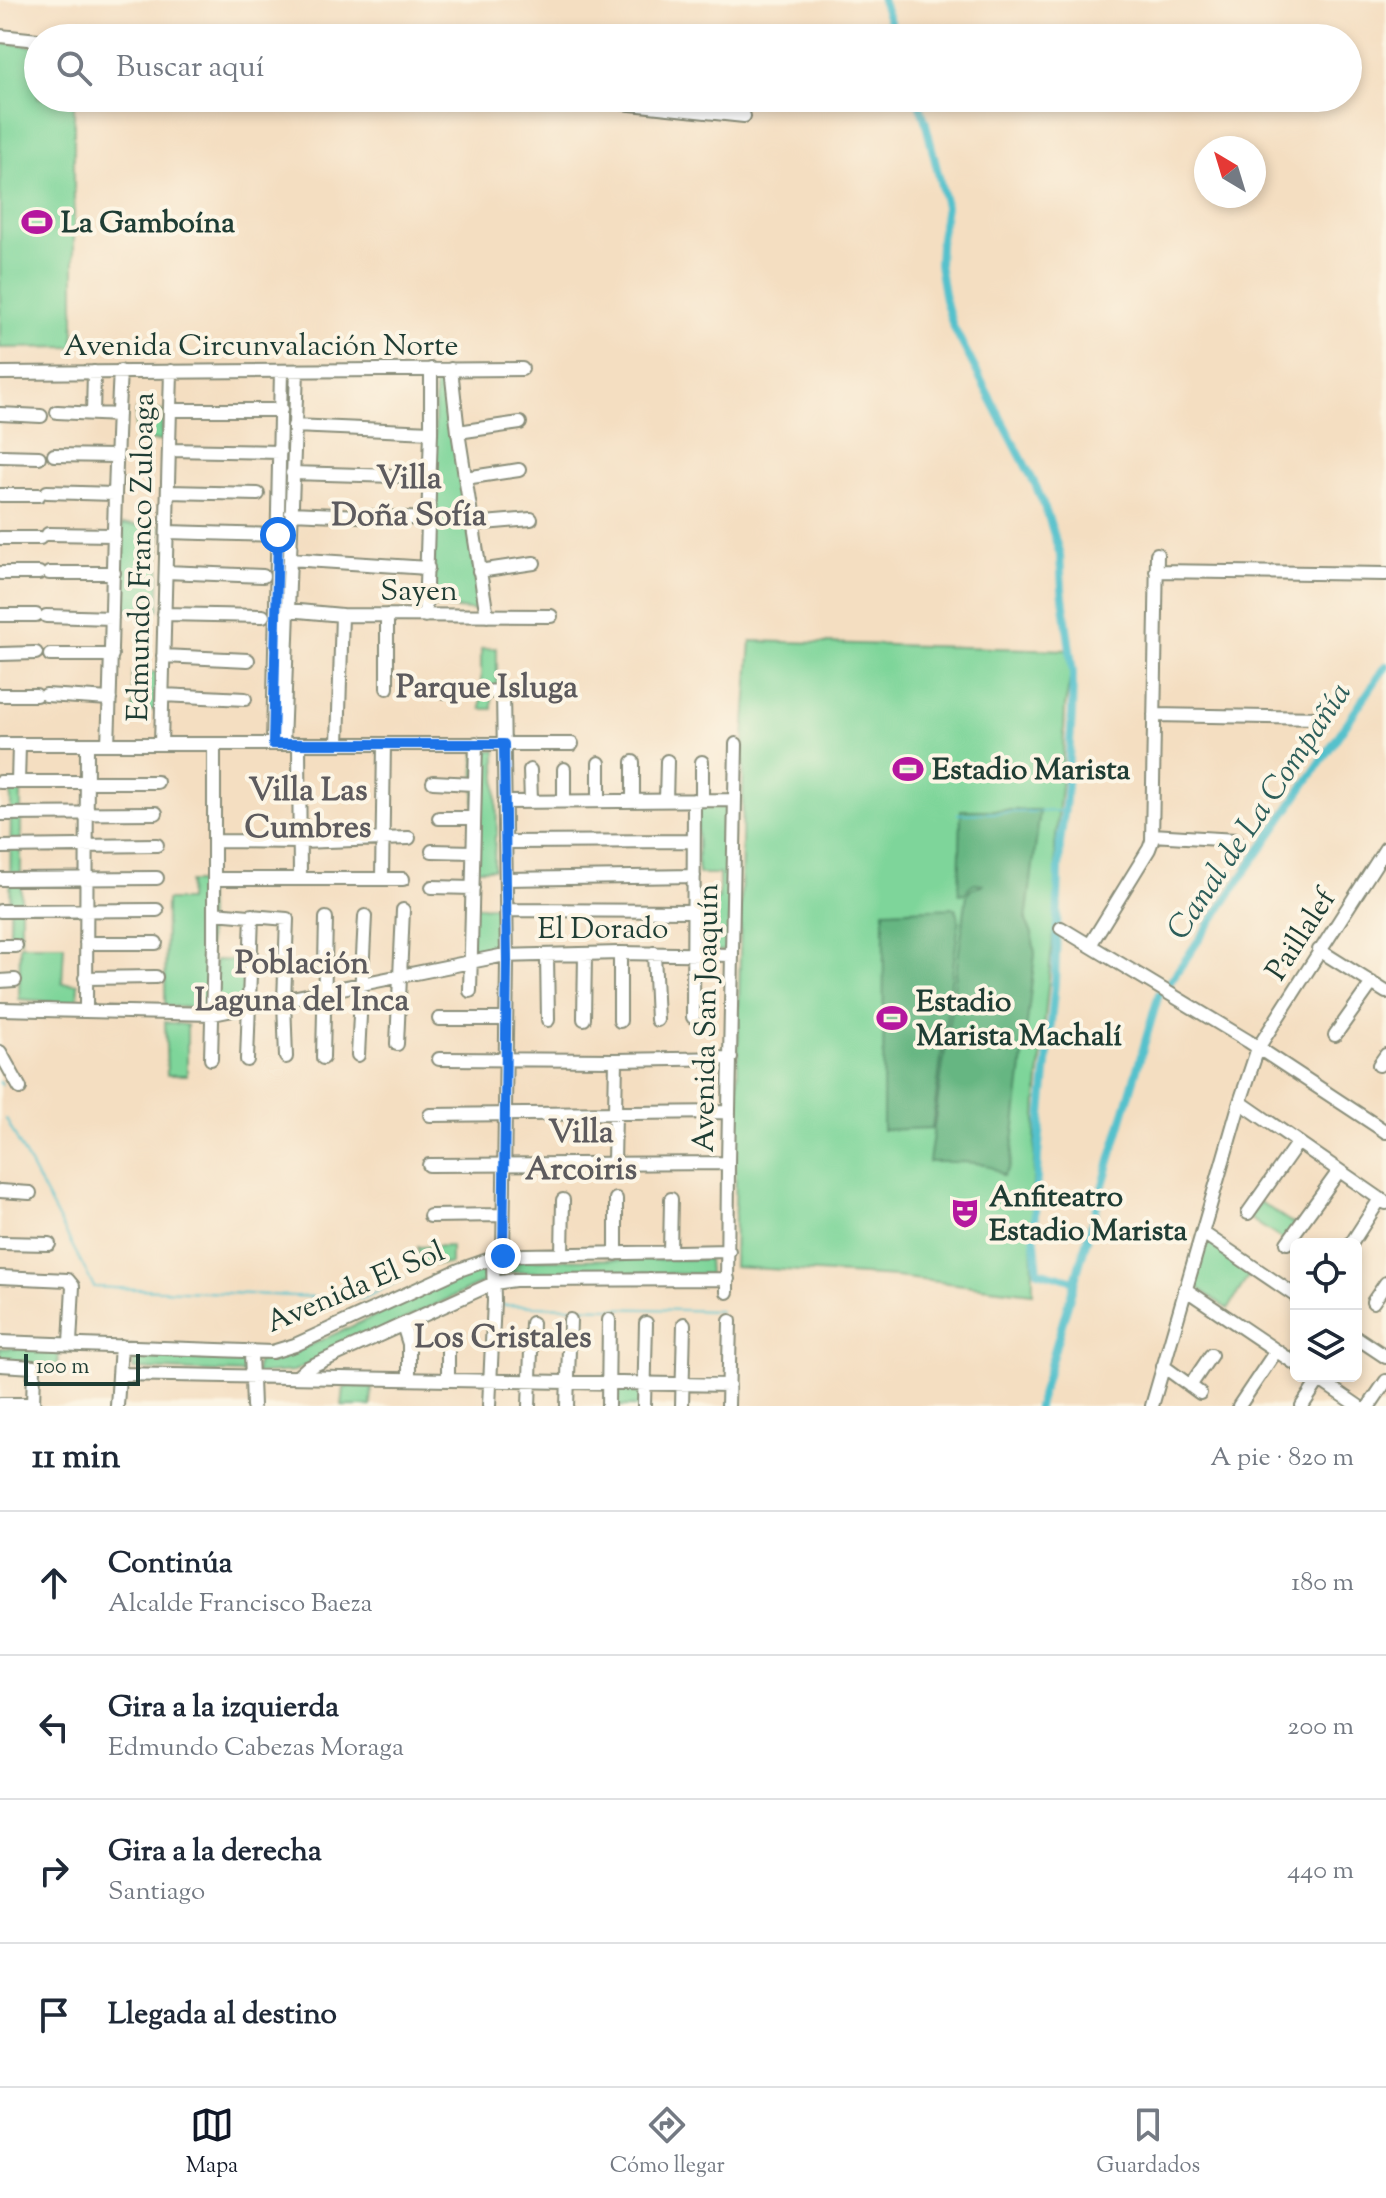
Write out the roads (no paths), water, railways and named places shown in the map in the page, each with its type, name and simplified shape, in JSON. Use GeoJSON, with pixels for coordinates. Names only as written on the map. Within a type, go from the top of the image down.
{"type":"FeatureCollection","features":[{"type":"Feature","properties":{"kind":"street"},"geometry":{"type":"LineString","coordinates":[[0,36],[24,39]]}},
{"type":"Feature","properties":{"kind":"street"},"geometry":{"type":"LineString","coordinates":[[706,112],[744,116]]}},
{"type":"Feature","properties":{"kind":"street"},"geometry":{"type":"LineString","coordinates":[[425,616],[431,369]]}},
{"type":"Feature","properties":{"kind":"street"},"geometry":{"type":"LineString","coordinates":[[451,369],[487,616]]}},
{"type":"Feature","properties":{"kind":"street","name":"Avenida Circunvalación Norte"},"geometry":{"type":"LineString","coordinates":[[0,373],[522,369]]}},
{"type":"Feature","properties":{"kind":"street"},"geometry":{"type":"LineString","coordinates":[[108,744],[120,371]]}},
{"type":"Feature","properties":{"kind":"street","name":"Edmundo Franco Zuloaga"},"geometry":{"type":"LineString","coordinates":[[161,744],[171,371]]}},
{"type":"Feature","properties":{"kind":"street"},"geometry":{"type":"LineString","coordinates":[[278,744],[281,371]]}},
{"type":"Feature","properties":{"kind":"street"},"geometry":{"type":"LineString","coordinates":[[278,744],[288,610],[297,371]]}},
{"type":"Feature","properties":{"kind":"street"},"geometry":{"type":"LineString","coordinates":[[93,414],[94,372]]}},
{"type":"Feature","properties":{"kind":"street"},"geometry":{"type":"LineString","coordinates":[[170,410],[281,410]]}},
{"type":"Feature","properties":{"kind":"street"},"geometry":{"type":"LineString","coordinates":[[57,412],[118,415]]}},
{"type":"Feature","properties":{"kind":"street"},"geometry":{"type":"LineString","coordinates":[[0,414],[41,416]]}},
{"type":"Feature","properties":{"kind":"street"},"geometry":{"type":"LineString","coordinates":[[458,432],[520,423]]}},
{"type":"Feature","properties":{"kind":"street"},"geometry":{"type":"LineString","coordinates":[[294,426],[431,432]]}},
{"type":"Feature","properties":{"kind":"street"},"geometry":{"type":"LineString","coordinates":[[169,450],[280,452]]}},
{"type":"Feature","properties":{"kind":"street"},"geometry":{"type":"LineString","coordinates":[[54,455],[115,456]]}},
{"type":"Feature","properties":{"kind":"street"},"geometry":{"type":"LineString","coordinates":[[0,456],[39,457]]}},
{"type":"Feature","properties":{"kind":"street"},"geometry":{"type":"LineString","coordinates":[[465,478],[519,470]]}},
{"type":"Feature","properties":{"kind":"street"},"geometry":{"type":"LineString","coordinates":[[292,473],[430,477]]}},
{"type":"Feature","properties":{"kind":"street"},"geometry":{"type":"LineString","coordinates":[[168,492],[258,494]]}},
{"type":"Feature","properties":{"kind":"street"},"geometry":{"type":"LineString","coordinates":[[0,495],[114,494]]}},
{"type":"Feature","properties":{"kind":"street"},"geometry":{"type":"LineString","coordinates":[[291,513],[429,519]]}},
{"type":"Feature","properties":{"kind":"street"},"geometry":{"type":"LineString","coordinates":[[472,524],[531,519]]}},
{"type":"Feature","properties":{"kind":"street"},"geometry":{"type":"LineString","coordinates":[[167,532],[278,535]]}},
{"type":"Feature","properties":{"kind":"street"},"geometry":{"type":"LineString","coordinates":[[0,538],[113,535]]}},
{"type":"Feature","properties":{"kind":"street"},"geometry":{"type":"LineString","coordinates":[[1090,945],[1149,849],[1152,835],[1157,554]]}},
{"type":"Feature","properties":{"kind":"street"},"geometry":{"type":"LineString","coordinates":[[290,559],[428,568]]}},
{"type":"Feature","properties":{"kind":"street"},"geometry":{"type":"LineString","coordinates":[[479,571],[534,563]]}},
{"type":"Feature","properties":{"kind":"street"},"geometry":{"type":"LineString","coordinates":[[1156,571],[1386,574]]}},
{"type":"Feature","properties":{"kind":"street"},"geometry":{"type":"LineString","coordinates":[[166,572],[263,576]]}},
{"type":"Feature","properties":{"kind":"street"},"geometry":{"type":"LineString","coordinates":[[0,573],[114,573]]}},
{"type":"Feature","properties":{"kind":"street","name":"Sayen"},"geometry":{"type":"LineString","coordinates":[[288,610],[342,615],[551,616]]}},
{"type":"Feature","properties":{"kind":"street"},"geometry":{"type":"LineString","coordinates":[[164,614],[263,616]]}},
{"type":"Feature","properties":{"kind":"street"},"geometry":{"type":"LineString","coordinates":[[0,615],[112,618]]}},
{"type":"Feature","properties":{"kind":"street"},"geometry":{"type":"LineString","coordinates":[[338,744],[342,615]]}},
{"type":"Feature","properties":{"kind":"street"},"geometry":{"type":"LineString","coordinates":[[387,615],[387,688]]}},
{"type":"Feature","properties":{"kind":"street"},"geometry":{"type":"LineString","coordinates":[[0,654],[112,655]]}},
{"type":"Feature","properties":{"kind":"street"},"geometry":{"type":"LineString","coordinates":[[163,656],[248,660]]}},
{"type":"Feature","properties":{"kind":"street"},"geometry":{"type":"LineString","coordinates":[[489,1406],[494,1283],[503,1215],[505,1113],[507,956],[503,691]]}},
{"type":"Feature","properties":{"kind":"street"},"geometry":{"type":"LineString","coordinates":[[444,692],[547,691]]}},
{"type":"Feature","properties":{"kind":"street"},"geometry":{"type":"LineString","coordinates":[[0,695],[110,699]]}},
{"type":"Feature","properties":{"kind":"street"},"geometry":{"type":"LineString","coordinates":[[163,695],[245,699]]}},
{"type":"Feature","properties":{"kind":"street"},"geometry":{"type":"LineString","coordinates":[[1154,715],[1323,718]]}},
{"type":"Feature","properties":{"kind":"street"},"geometry":{"type":"LineString","coordinates":[[470,991],[476,743]]}},
{"type":"Feature","properties":{"kind":"street"},"geometry":{"type":"LineString","coordinates":[[0,744],[572,744]]}},
{"type":"Feature","properties":{"kind":"street"},"geometry":{"type":"LineString","coordinates":[[86,1010],[87,744]]}},
{"type":"Feature","properties":{"kind":"street"},"geometry":{"type":"LineString","coordinates":[[211,1059],[214,744]]}},
{"type":"Feature","properties":{"kind":"street"},"geometry":{"type":"LineString","coordinates":[[299,744],[300,879]]}},
{"type":"Feature","properties":{"kind":"street"},"geometry":{"type":"LineString","coordinates":[[382,878],[384,744]]}},
{"type":"Feature","properties":{"kind":"street","name":"Avenida San Joaquín"},"geometry":{"type":"LineString","coordinates":[[494,1283],[515,1280],[728,1286],[736,744]]}},
{"type":"Feature","properties":{"kind":"street"},"geometry":{"type":"LineString","coordinates":[[18,782],[19,745]]}},
{"type":"Feature","properties":{"kind":"street"},"geometry":{"type":"LineString","coordinates":[[666,801],[667,761]]}},
{"type":"Feature","properties":{"kind":"street"},"geometry":{"type":"LineString","coordinates":[[633,762],[633,801]]}},
{"type":"Feature","properties":{"kind":"street"},"geometry":{"type":"LineString","coordinates":[[693,1017],[693,841],[702,762]]}},
{"type":"Feature","properties":{"kind":"street"},"geometry":{"type":"LineString","coordinates":[[599,763],[599,801]]}},
{"type":"Feature","properties":{"kind":"street"},"geometry":{"type":"LineString","coordinates":[[564,769],[564,801]]}},
{"type":"Feature","properties":{"kind":"street"},"geometry":{"type":"LineString","coordinates":[[530,770],[531,802]]}},
{"type":"Feature","properties":{"kind":"street"},"geometry":{"type":"LineString","coordinates":[[0,782],[157,782]]}},
{"type":"Feature","properties":{"kind":"street"},"geometry":{"type":"LineString","coordinates":[[433,782],[474,784]]}},
{"type":"Feature","properties":{"kind":"street"},"geometry":{"type":"LineString","coordinates":[[504,802],[735,800]]}},
{"type":"Feature","properties":{"kind":"street"},"geometry":{"type":"LineString","coordinates":[[0,814],[156,813]]}},
{"type":"Feature","properties":{"kind":"street"},"geometry":{"type":"LineString","coordinates":[[439,818],[474,818]]}},
{"type":"Feature","properties":{"kind":"street"},"geometry":{"type":"LineString","coordinates":[[1152,835],[1236,840]]}},
{"type":"Feature","properties":{"kind":"street"},"geometry":{"type":"LineString","coordinates":[[214,841],[409,838]]}},
{"type":"Feature","properties":{"kind":"street"},"geometry":{"type":"LineString","coordinates":[[505,842],[693,841]]}},
{"type":"Feature","properties":{"kind":"street"},"geometry":{"type":"LineString","coordinates":[[0,847],[157,845]]}},
{"type":"Feature","properties":{"kind":"street"},"geometry":{"type":"LineString","coordinates":[[432,851],[473,852]]}},
{"type":"Feature","properties":{"kind":"street","name":"Paillalef"},"geometry":{"type":"LineString","coordinates":[[1152,1406],[1258,1048],[1384,854]]}},
{"type":"Feature","properties":{"kind":"street"},"geometry":{"type":"LineString","coordinates":[[506,879],[694,876]]}},
{"type":"Feature","properties":{"kind":"street"},"geometry":{"type":"LineString","coordinates":[[0,879],[157,878]]}},
{"type":"Feature","properties":{"kind":"street"},"geometry":{"type":"LineString","coordinates":[[214,879],[403,879]]}},
{"type":"Feature","properties":{"kind":"street"},"geometry":{"type":"LineString","coordinates":[[432,887],[473,888]]}},
{"type":"Feature","properties":{"kind":"street"},"geometry":{"type":"LineString","coordinates":[[0,911],[157,910]]}},
{"type":"Feature","properties":{"kind":"street"},"geometry":{"type":"LineString","coordinates":[[397,1044],[403,910]]}},
{"type":"Feature","properties":{"kind":"street"},"geometry":{"type":"LineString","coordinates":[[506,910],[693,911]]}},
{"type":"Feature","properties":{"kind":"street"},"geometry":{"type":"LineString","coordinates":[[214,913],[287,919],[284,1001],[286,1057]]}},
{"type":"Feature","properties":{"kind":"street"},"geometry":{"type":"LineString","coordinates":[[247,1060],[252,915]]}},
{"type":"Feature","properties":{"kind":"street"},"geometry":{"type":"LineString","coordinates":[[358,1055],[365,916]]}},
{"type":"Feature","properties":{"kind":"street"},"geometry":{"type":"LineString","coordinates":[[323,1058],[326,918]]}},
{"type":"Feature","properties":{"kind":"street"},"geometry":{"type":"LineString","coordinates":[[1061,928],[1258,1048],[1386,1132]]}},
{"type":"Feature","properties":{"kind":"street"},"geometry":{"type":"LineString","coordinates":[[86,943],[156,943]]}},
{"type":"Feature","properties":{"kind":"street"},"geometry":{"type":"LineString","coordinates":[[0,946],[16,946]]}},
{"type":"Feature","properties":{"kind":"street"},"geometry":{"type":"LineString","coordinates":[[1319,950],[1386,992]]}},
{"type":"Feature","properties":{"kind":"street"},"geometry":{"type":"LineString","coordinates":[[620,953],[620,1021]]}},
{"type":"Feature","properties":{"kind":"street","name":"El Dorado"},"geometry":{"type":"LineString","coordinates":[[0,1009],[213,1014],[507,956],[620,953],[732,955]]}},
{"type":"Feature","properties":{"kind":"street"},"geometry":{"type":"LineString","coordinates":[[654,953],[657,1020]]}},
{"type":"Feature","properties":{"kind":"street"},"geometry":{"type":"LineString","coordinates":[[584,1019],[585,954]]}},
{"type":"Feature","properties":{"kind":"street"},"geometry":{"type":"LineString","coordinates":[[547,955],[548,1020]]}},
{"type":"Feature","properties":{"kind":"street"},"geometry":{"type":"LineString","coordinates":[[85,978],[156,977]]}},
{"type":"Feature","properties":{"kind":"street"},"geometry":{"type":"LineString","coordinates":[[0,981],[15,980]]}},
{"type":"Feature","properties":{"kind":"street"},"geometry":{"type":"LineString","coordinates":[[1335,1035],[1372,983]]}},
{"type":"Feature","properties":{"kind":"street"},"geometry":{"type":"LineString","coordinates":[[439,1019],[506,1019]]}},
{"type":"Feature","properties":{"kind":"street"},"geometry":{"type":"LineString","coordinates":[[0,1052],[20,1088]]}},
{"type":"Feature","properties":{"kind":"street"},"geometry":{"type":"LineString","coordinates":[[439,1059],[731,1058]]}},
{"type":"Feature","properties":{"kind":"street"},"geometry":{"type":"LineString","coordinates":[[614,1163],[616,1060]]}},
{"type":"Feature","properties":{"kind":"street"},"geometry":{"type":"LineString","coordinates":[[1240,1102],[1383,1201],[1355,1238]]}},
{"type":"Feature","properties":{"kind":"street"},"geometry":{"type":"LineString","coordinates":[[430,1115],[729,1112]]}},
{"type":"Feature","properties":{"kind":"street"},"geometry":{"type":"LineString","coordinates":[[1248,1213],[1298,1142]]}},
{"type":"Feature","properties":{"kind":"street"},"geometry":{"type":"LineString","coordinates":[[429,1165],[728,1163]]}},
{"type":"Feature","properties":{"kind":"street"},"geometry":{"type":"LineString","coordinates":[[1287,1243],[1339,1171]]}},
{"type":"Feature","properties":{"kind":"street"},"geometry":{"type":"LineString","coordinates":[[0,1191],[30,1193]]}},
{"type":"Feature","properties":{"kind":"street"},"geometry":{"type":"LineString","coordinates":[[616,1199],[616,1254]]}},
{"type":"Feature","properties":{"kind":"street"},"geometry":{"type":"LineString","coordinates":[[670,1252],[671,1199]]}},
{"type":"Feature","properties":{"kind":"street"},"geometry":{"type":"LineString","coordinates":[[562,1254],[563,1200]]}},
{"type":"Feature","properties":{"kind":"street"},"geometry":{"type":"LineString","coordinates":[[430,1216],[503,1215]]}},
{"type":"Feature","properties":{"kind":"street"},"geometry":{"type":"LineString","coordinates":[[1203,1233],[1290,1292]]}},
{"type":"Feature","properties":{"kind":"street"},"geometry":{"type":"LineString","coordinates":[[0,1243],[49,1244]]}},
{"type":"Feature","properties":{"kind":"street","name":"Avenida El Sol"},"geometry":{"type":"LineString","coordinates":[[0,1342],[272,1352],[287,1349],[459,1270],[498,1257],[729,1251]]}},
{"type":"Feature","properties":{"kind":"street"},"geometry":{"type":"LineString","coordinates":[[0,1277],[71,1282],[70,1343]]}},
{"type":"Feature","properties":{"kind":"street"},"geometry":{"type":"LineString","coordinates":[[297,1377],[307,1368],[494,1283]]}},
{"type":"Feature","properties":{"kind":"street"},"geometry":{"type":"LineString","coordinates":[[1373,1302],[1386,1283]]}},
{"type":"Feature","properties":{"kind":"street"},"geometry":{"type":"LineString","coordinates":[[1185,1289],[1290,1360]]}},
{"type":"Feature","properties":{"kind":"street"},"geometry":{"type":"LineString","coordinates":[[567,1406],[570,1320]]}},
{"type":"Feature","properties":{"kind":"street"},"geometry":{"type":"LineString","coordinates":[[608,1406],[609,1320]]}},
{"type":"Feature","properties":{"kind":"street"},"geometry":{"type":"LineString","coordinates":[[728,1406],[730,1321]]}},
{"type":"Feature","properties":{"kind":"street"},"geometry":{"type":"LineString","coordinates":[[529,1406],[532,1323]]}},
{"type":"Feature","properties":{"kind":"street"},"geometry":{"type":"LineString","coordinates":[[644,1406],[646,1323]]}},
{"type":"Feature","properties":{"kind":"street"},"geometry":{"type":"LineString","coordinates":[[682,1406],[684,1324]]}},
{"type":"Feature","properties":{"kind":"street"},"geometry":{"type":"LineString","coordinates":[[403,1325],[409,1344],[409,1379]]}},
{"type":"Feature","properties":{"kind":"street"},"geometry":{"type":"LineString","coordinates":[[448,1341],[448,1380]]}},
{"type":"Feature","properties":{"kind":"street"},"geometry":{"type":"LineString","coordinates":[[1362,1341],[1386,1357]]}},
{"type":"Feature","properties":{"kind":"street"},"geometry":{"type":"LineString","coordinates":[[117,1406],[121,1346]]}},
{"type":"Feature","properties":{"kind":"street"},"geometry":{"type":"LineString","coordinates":[[1239,1406],[1276,1351]]}},
{"type":"Feature","properties":{"kind":"street"},"geometry":{"type":"LineString","coordinates":[[251,1353],[253,1406]]}},
{"type":"Feature","properties":{"kind":"street"},"geometry":{"type":"LineString","coordinates":[[1163,1366],[1195,1390],[1211,1355]]}},
{"type":"Feature","properties":{"kind":"street"},"geometry":{"type":"LineString","coordinates":[[0,1365],[35,1368],[34,1405],[0,1404]]}},
{"type":"Feature","properties":{"kind":"street"},"geometry":{"type":"LineString","coordinates":[[119,1374],[729,1385]]}},
{"type":"Feature","properties":{"kind":"street"},"geometry":{"type":"LineString","coordinates":[[1369,1406],[1386,1381]]}},
{"type":"Feature","properties":{"kind":"street"},"geometry":{"type":"LineString","coordinates":[[1302,1406],[1314,1382]]}},
{"type":"Feature","properties":{"kind":"street"},"geometry":{"type":"LineString","coordinates":[[1322,1382],[1358,1406]]}},
{"type":"Feature","properties":{"kind":"waterway"},"geometry":{"type":"LineString","coordinates":[[882,0],[891,24]]}},
{"type":"Feature","properties":{"kind":"waterway"},"geometry":{"type":"LineString","coordinates":[[922,112],[946,206],[939,264],[953,326],[1036,486],[1060,555],[1073,673],[1072,715],[1060,844],[1055,982],[1038,1155],[1034,1232],[1038,1271],[1075,1281]]}},
{"type":"Feature","properties":{"kind":"waterway","name":"Canal de La Compañía"},"geometry":{"type":"LineString","coordinates":[[1170,982],[1386,666]]}},
{"type":"Feature","properties":{"kind":"waterway"},"geometry":{"type":"LineString","coordinates":[[958,814],[1064,811]]}},
{"type":"Feature","properties":{"kind":"waterway","name":"Canal de La Compañía"},"geometry":{"type":"LineString","coordinates":[[1038,1406],[1159,994]]}},
{"type":"Feature","properties":{"kind":"waterway"},"geometry":{"type":"LineString","coordinates":[[6,1119],[94,1287],[362,1299],[405,1278]]}},
{"type":"Feature","properties":{"kind":"waterway"},"geometry":{"type":"LineString","coordinates":[[498,1305],[720,1311]]}},
{"type":"Feature","properties":{"kind":"place","name":"La Gamboína"},"geometry":{"type":"Point","coordinates":[37,222]}},
{"type":"Feature","properties":{"kind":"place","name":"Estadio Marista"},"geometry":{"type":"Point","coordinates":[908,769]}},
{"type":"Feature","properties":{"kind":"place","name":"Estadio Marista Machalí"},"geometry":{"type":"Point","coordinates":[892,1018]}},
{"type":"Feature","properties":{"kind":"place","name":"Anfiteatro Estadio Marista"},"geometry":{"type":"Point","coordinates":[965,1213]}},
{"type":"Feature","properties":{"kind":"district","name":"Villa Doña Sofía"},"geometry":{"type":"Point","coordinates":[409,496]}},
{"type":"Feature","properties":{"kind":"district","name":"Parque Isluga"},"geometry":{"type":"Point","coordinates":[487,686]}},
{"type":"Feature","properties":{"kind":"district","name":"Villa Las Cumbres"},"geometry":{"type":"Point","coordinates":[308,808]}},
{"type":"Feature","properties":{"kind":"district","name":"Población Laguna del Inca"},"geometry":{"type":"Point","coordinates":[302,980]}},
{"type":"Feature","properties":{"kind":"district","name":"Villa Arcoiris"},"geometry":{"type":"Point","coordinates":[581,1150]}},
{"type":"Feature","properties":{"kind":"district","name":"Los Cristales"},"geometry":{"type":"Point","coordinates":[503,1336]}}]}
